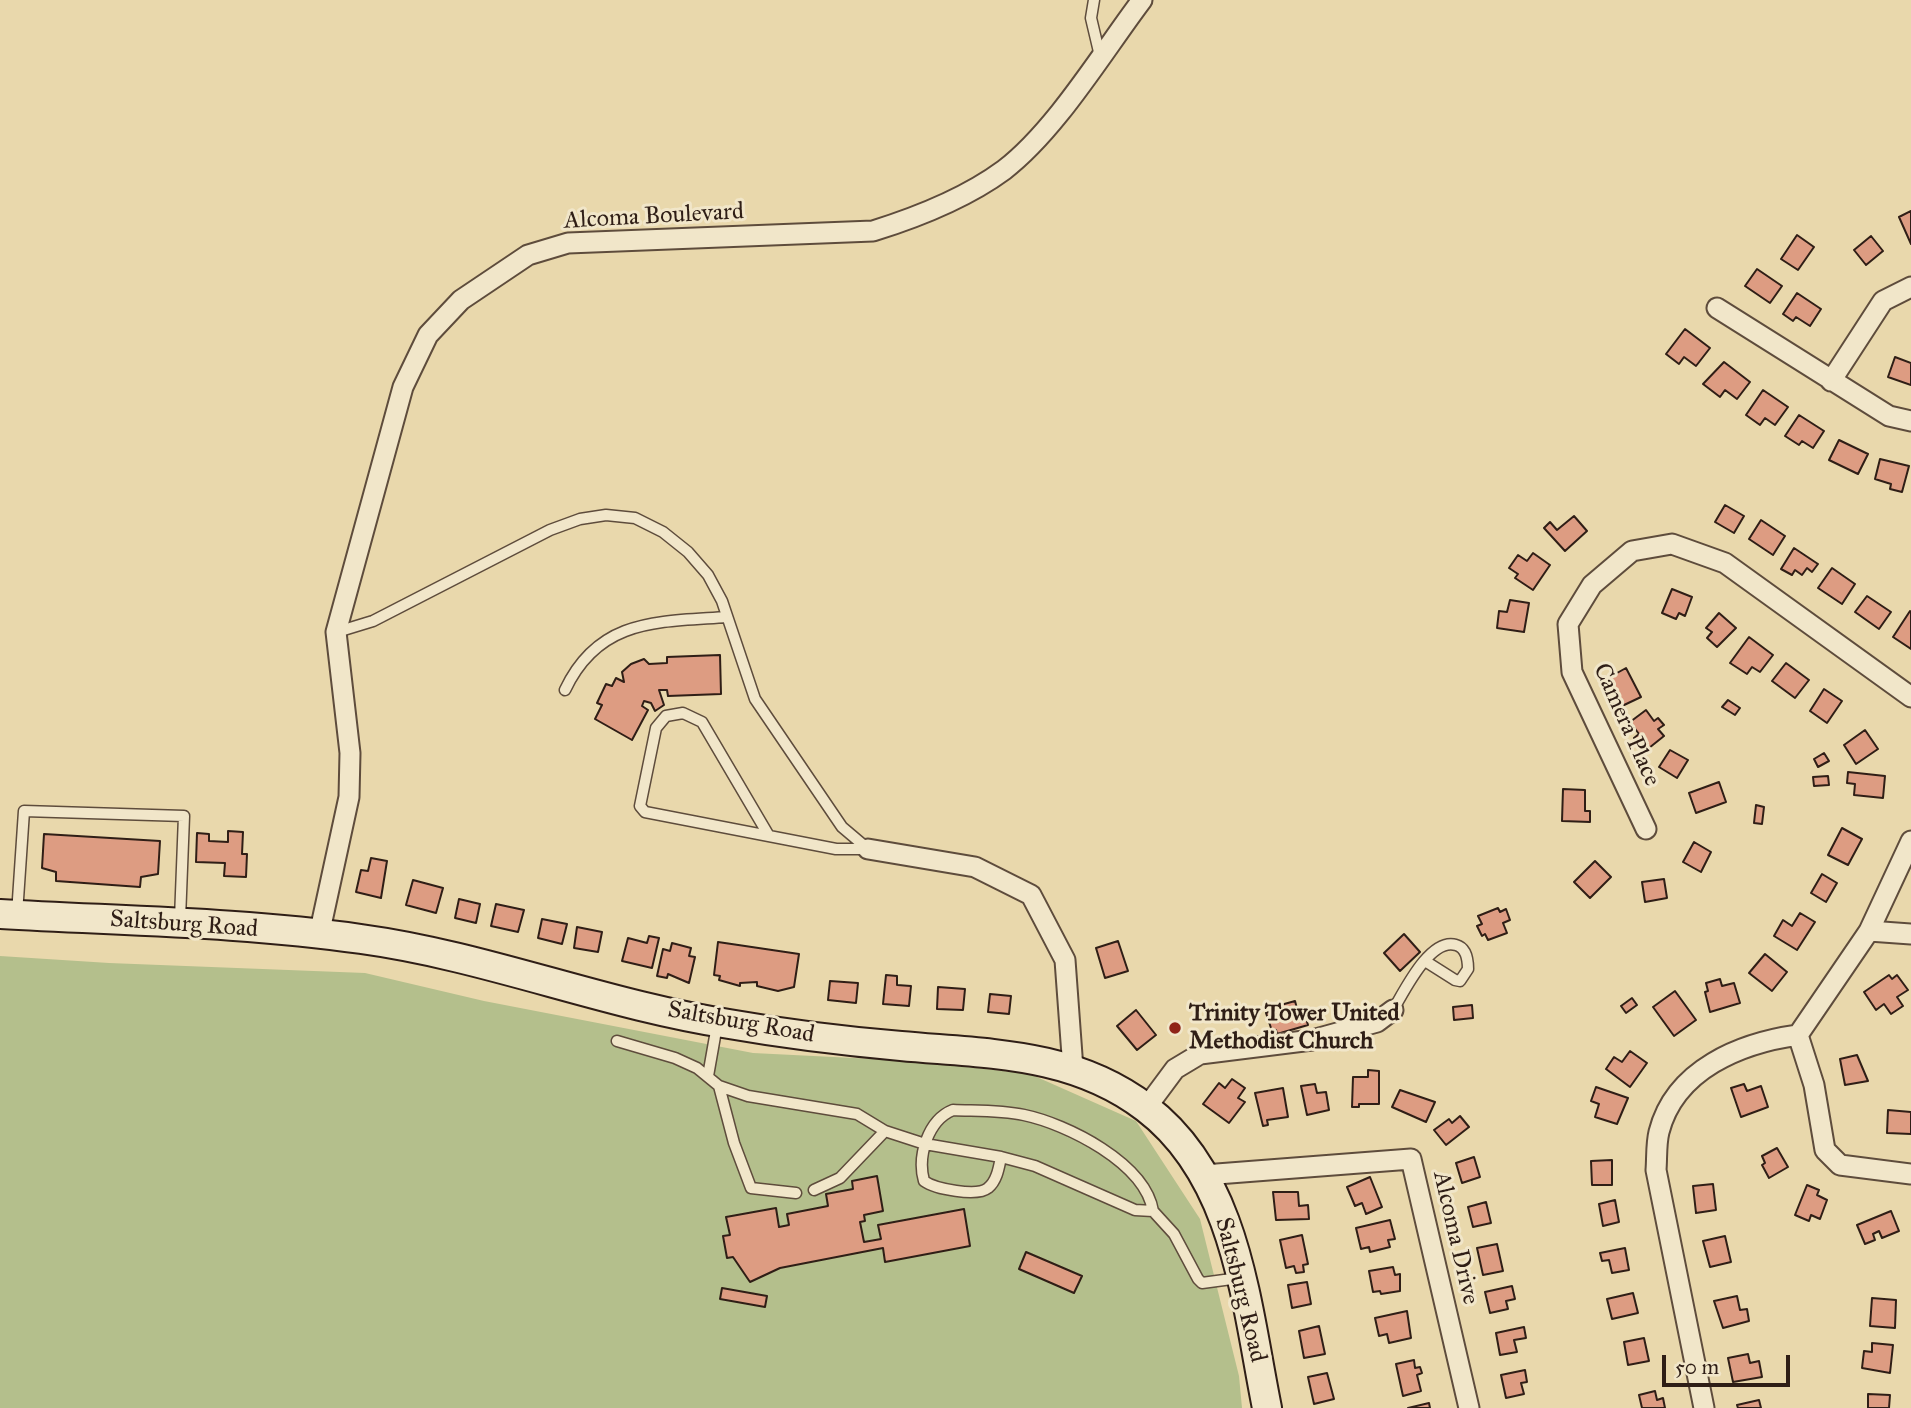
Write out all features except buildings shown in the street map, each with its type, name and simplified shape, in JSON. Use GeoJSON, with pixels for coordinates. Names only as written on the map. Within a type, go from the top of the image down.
{"type":"FeatureCollection","features":[{"type":"Feature","properties":{"kind":"main road","name":"Saltsburg Road"},"geometry":{"type":"LineString","coordinates":[[9,914],[319,935],[415,949],[718,1022],[814,1038],[1001,1054],[1073,1069],[1109,1084],[1146,1108],[1186,1149],[1204,1175],[1219,1206],[1240,1278],[1267,1408]]}},
{"type":"Feature","properties":{"kind":"street","name":"Alcoma Boulevard"},"geometry":{"type":"LineString","coordinates":[[319,935],[349,797],[350,753],[336,632],[403,387],[428,335],[461,299],[528,255],[568,243],[873,231],[909,220],[1003,170],[1042,135],[1142,0]]}},
{"type":"Feature","properties":{"kind":"street"},"geometry":{"type":"LineString","coordinates":[[1831,381],[1883,301],[1911,286]]}},
{"type":"Feature","properties":{"kind":"street"},"geometry":{"type":"LineString","coordinates":[[1717,308],[1889,416],[1911,421]]}},
{"type":"Feature","properties":{"kind":"street","name":"Camera Place"},"geometry":{"type":"LineString","coordinates":[[1646,828],[1572,673],[1568,624],[1592,585],[1632,551],[1672,544],[1725,563],[1911,697]]}},
{"type":"Feature","properties":{"kind":"street"},"geometry":{"type":"LineString","coordinates":[[1704,1408],[1656,1170],[1659,1131],[1674,1100],[1697,1074],[1727,1054],[1749,1045],[1798,1035],[1868,931],[1911,841]]}},
{"type":"Feature","properties":{"kind":"street"},"geometry":{"type":"LineString","coordinates":[[868,849],[975,867],[1031,895],[1065,960],[1073,1069]]}},
{"type":"Feature","properties":{"kind":"street"},"geometry":{"type":"LineString","coordinates":[[1868,931],[1911,934]]}},
{"type":"Feature","properties":{"kind":"street"},"geometry":{"type":"LineString","coordinates":[[1146,1108],[1175,1069],[1200,1054],[1312,1040],[1377,1021],[1393,1010]]}},
{"type":"Feature","properties":{"kind":"street"},"geometry":{"type":"LineString","coordinates":[[1798,1035],[1814,1085],[1825,1150],[1840,1165],[1911,1174]]}},
{"type":"Feature","properties":{"kind":"street","name":"Alcoma Drive"},"geometry":{"type":"LineString","coordinates":[[1204,1175],[1411,1159],[1469,1408]]}},
{"type":"Feature","properties":{"kind":"lane"},"geometry":{"type":"LineString","coordinates":[[1090,1],[1100,56]]}},
{"type":"Feature","properties":{"kind":"lane"},"geometry":{"type":"LineString","coordinates":[[336,632],[373,621],[550,530],[580,519],[606,515],[635,518],[663,531],[688,552],[708,575],[727,617],[755,699],[842,827],[868,849]]}},
{"type":"Feature","properties":{"kind":"lane"},"geometry":{"type":"LineString","coordinates":[[565,690],[585,656],[616,634],[652,622],[727,617]]}},
{"type":"Feature","properties":{"kind":"lane"},"geometry":{"type":"LineString","coordinates":[[769,836],[702,722],[683,713],[666,716],[656,728],[642,810],[769,836],[836,849],[868,849]]}},
{"type":"Feature","properties":{"kind":"lane"},"geometry":{"type":"LineString","coordinates":[[9,914],[24,811],[184,816],[180,924]]}},
{"type":"Feature","properties":{"kind":"lane"},"geometry":{"type":"LineString","coordinates":[[1393,1010],[1425,961],[1438,947],[1455,944],[1466,954],[1468,969],[1460,981],[1425,961]]}},
{"type":"Feature","properties":{"kind":"lane"},"geometry":{"type":"LineString","coordinates":[[708,1076],[718,1022]]}},
{"type":"Feature","properties":{"kind":"lane"},"geometry":{"type":"LineString","coordinates":[[617,1041],[675,1058],[708,1076],[719,1086],[748,1096],[857,1114],[885,1131],[925,1144],[1001,1157],[1035,1166],[1135,1210],[1153,1211]]}},
{"type":"Feature","properties":{"kind":"lane"},"geometry":{"type":"LineString","coordinates":[[719,1086],[734,1143],[751,1188],[796,1193]]}},
{"type":"Feature","properties":{"kind":"lane"},"geometry":{"type":"LineString","coordinates":[[1001,1157],[993,1182],[988,1188],[977,1192],[937,1188],[924,1181],[920,1168],[925,1144],[940,1118],[953,1110],[1021,1114],[1043,1120],[1073,1132],[1112,1157],[1150,1195],[1153,1211],[1174,1234],[1202,1283],[1240,1278]]}},
{"type":"Feature","properties":{"kind":"lane"},"geometry":{"type":"LineString","coordinates":[[814,1190],[840,1178],[885,1131]]}},
{"type":"Feature","properties":{"kind":"green space"},"geometry":{"type":"Polygon","coordinates":[[[0,956],[365,973],[484,1001],[753,1053],[914,1061],[1030,1074],[1136,1121],[1200,1219],[1239,1376],[1242,1408],[0,1408],[0,956]]]}},
{"type":"Feature","properties":{"kind":"place","name":"Trinity Tower United Methodist Church"},"geometry":{"type":"Point","coordinates":[1175,1028]}}]}
